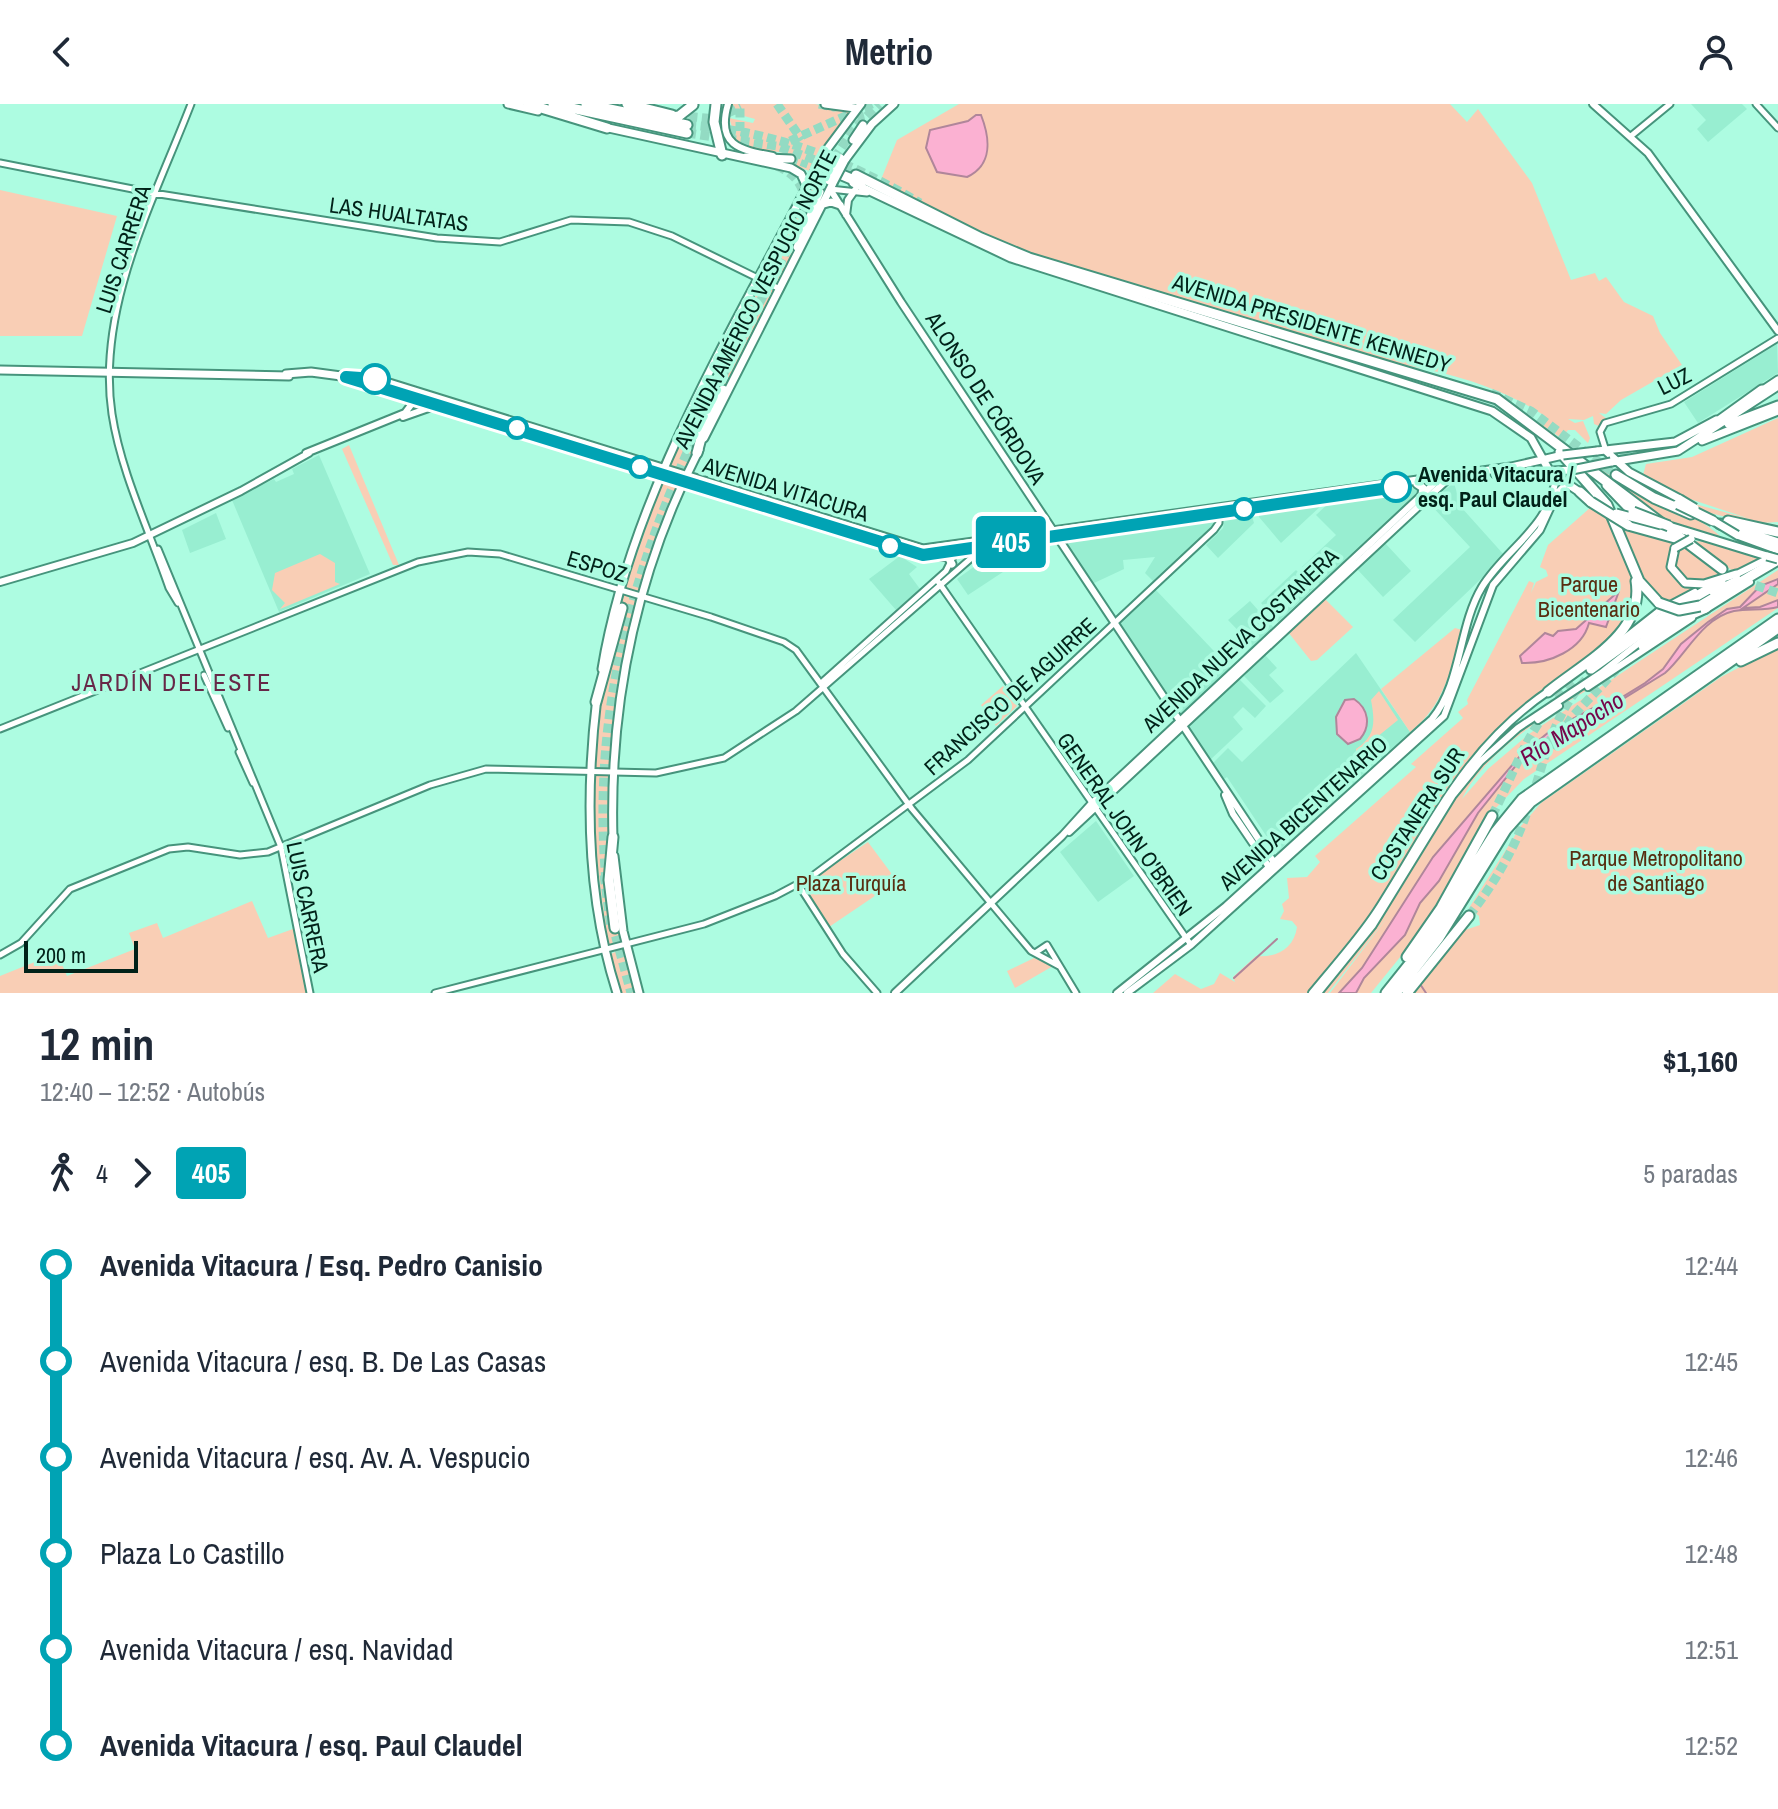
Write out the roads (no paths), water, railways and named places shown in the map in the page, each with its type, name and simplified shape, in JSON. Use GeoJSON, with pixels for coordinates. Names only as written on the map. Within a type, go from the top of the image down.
{"type":"FeatureCollection","features":[{"type":"Feature","properties":{"kind":"highway"},"geometry":{"type":"LineString","coordinates":[[528,104],[607,128]]}},
{"type":"Feature","properties":{"kind":"highway"},"geometry":{"type":"LineString","coordinates":[[553,104],[687,129],[586,104]]}},
{"type":"Feature","properties":{"kind":"highway"},"geometry":{"type":"LineString","coordinates":[[602,104],[661,118],[679,116],[694,105]]}},
{"type":"Feature","properties":{"kind":"highway"},"geometry":{"type":"LineString","coordinates":[[627,104],[672,115]]}},
{"type":"Feature","properties":{"kind":"highway"},"geometry":{"type":"LineString","coordinates":[[716,104],[714,122],[727,156]]}},
{"type":"Feature","properties":{"kind":"highway","name":"AVENIDA PRESIDENTE KENNEDY"},"geometry":{"type":"LineString","coordinates":[[856,175],[1029,258],[1469,389],[1513,408],[1722,569]]}},
{"type":"Feature","properties":{"kind":"highway"},"geometry":{"type":"LineString","coordinates":[[836,181],[866,185],[907,201]]}},
{"type":"Feature","properties":{"kind":"highway"},"geometry":{"type":"LineString","coordinates":[[1469,389],[1522,420],[1586,477],[1615,518],[1644,590],[1659,603],[1679,610],[1703,607]]}},
{"type":"Feature","properties":{"kind":"highway"},"geometry":{"type":"LineString","coordinates":[[697,453],[704,427],[723,390]]}},
{"type":"Feature","properties":{"kind":"highway"},"geometry":{"type":"LineString","coordinates":[[1713,428],[1762,390]]}},
{"type":"Feature","properties":{"kind":"highway"},"geometry":{"type":"LineString","coordinates":[[1583,462],[1633,512],[1669,526]]}},
{"type":"Feature","properties":{"kind":"highway"},"geometry":{"type":"LineString","coordinates":[[1616,467],[1713,521]]}},
{"type":"Feature","properties":{"kind":"highway"},"geometry":{"type":"LineString","coordinates":[[1616,467],[1654,498],[1778,556],[1764,569],[1675,622],[1643,646]]}},
{"type":"Feature","properties":{"kind":"highway"},"geometry":{"type":"LineString","coordinates":[[1580,492],[1628,525],[1669,535],[1705,557]]}},
{"type":"Feature","properties":{"kind":"highway"},"geometry":{"type":"LineString","coordinates":[[1686,512],[1778,532]]}},
{"type":"Feature","properties":{"kind":"highway"},"geometry":{"type":"LineString","coordinates":[[1548,692],[1629,623],[1637,606],[1634,570]]}},
{"type":"Feature","properties":{"kind":"highway"},"geometry":{"type":"LineString","coordinates":[[1672,616],[1592,670],[1674,609],[1721,582]]}},
{"type":"Feature","properties":{"kind":"highway"},"geometry":{"type":"LineString","coordinates":[[596,702],[622,608]]}},
{"type":"Feature","properties":{"kind":"highway"},"geometry":{"type":"LineString","coordinates":[[1386,993],[1430,937],[1502,823],[1527,794],[1778,619]]}},
{"type":"Feature","properties":{"kind":"highway"},"geometry":{"type":"LineString","coordinates":[[1396,993],[1439,938],[1500,839],[1525,808],[1778,628]]}},
{"type":"Feature","properties":{"kind":"highway"},"geometry":{"type":"LineString","coordinates":[[1709,677],[1778,643]]}},
{"type":"Feature","properties":{"kind":"highway"},"geometry":{"type":"LineString","coordinates":[[1378,993],[1430,925],[1492,816]]}},
{"type":"Feature","properties":{"kind":"highway"},"geometry":{"type":"LineString","coordinates":[[613,837],[609,880],[615,928]]}},
{"type":"Feature","properties":{"kind":"highway"},"geometry":{"type":"LineString","coordinates":[[1407,993],[1469,916]]}},
{"type":"Feature","properties":{"kind":"main road"},"geometry":{"type":"LineString","coordinates":[[508,104],[727,156],[791,168],[801,174],[807,187]]}},
{"type":"Feature","properties":{"kind":"main road"},"geometry":{"type":"LineString","coordinates":[[645,104],[675,111],[694,105]]}},
{"type":"Feature","properties":{"kind":"main road"},"geometry":{"type":"LineString","coordinates":[[728,104],[724,127],[732,143],[747,150],[791,159]]}},
{"type":"Feature","properties":{"kind":"main road"},"geometry":{"type":"LineString","coordinates":[[825,104],[850,109],[861,104]]}},
{"type":"Feature","properties":{"kind":"main road","name":"AVENIDA AMÉRICO VESPUCIO NORTE"},"geometry":{"type":"LineString","coordinates":[[617,993],[604,950],[592,877],[590,771],[596,702],[619,589],[661,472],[825,152],[861,104]]}},
{"type":"Feature","properties":{"kind":"main road","name":"AVENIDA AMÉRICO VESPUCIO NORTE"},"geometry":{"type":"LineString","coordinates":[[639,993],[626,945],[613,837],[613,772],[625,654],[641,596],[684,479],[836,181],[843,159],[894,104]]}},
{"type":"Feature","properties":{"kind":"main road"},"geometry":{"type":"LineString","coordinates":[[1593,104],[1631,136],[1656,163],[1778,331]]}},
{"type":"Feature","properties":{"kind":"main road"},"geometry":{"type":"LineString","coordinates":[[843,159],[863,125]]}},
{"type":"Feature","properties":{"kind":"main road"},"geometry":{"type":"LineString","coordinates":[[727,156],[781,157]]}},
{"type":"Feature","properties":{"kind":"main road"},"geometry":{"type":"LineString","coordinates":[[836,181],[1011,258],[1489,409],[1528,436],[1553,474],[1580,492]]}},
{"type":"Feature","properties":{"kind":"main road","name":"ALONSO DE CÓRDOVA"},"geometry":{"type":"LineString","coordinates":[[836,181],[840,205],[846,215],[1272,866]]}},
{"type":"Feature","properties":{"kind":"main road"},"geometry":{"type":"LineString","coordinates":[[846,215],[848,200],[855,190]]}},
{"type":"Feature","properties":{"kind":"main road"},"geometry":{"type":"LineString","coordinates":[[793,264],[820,192]]}},
{"type":"Feature","properties":{"kind":"main road"},"geometry":{"type":"LineString","coordinates":[[822,206],[831,202],[840,205]]}},
{"type":"Feature","properties":{"kind":"main road"},"geometry":{"type":"LineString","coordinates":[[930,223],[954,233]]}},
{"type":"Feature","properties":{"kind":"main road"},"geometry":{"type":"LineString","coordinates":[[1089,287],[1107,288]]}},
{"type":"Feature","properties":{"kind":"main road","name":"AVENIDA VITACURA"},"geometry":{"type":"LineString","coordinates":[[0,368],[346,377],[428,395],[661,472]]}},
{"type":"Feature","properties":{"kind":"main road","name":"AVENIDA VITACURA"},"geometry":{"type":"LineString","coordinates":[[684,479],[901,550],[930,555],[958,548],[1415,483],[1530,464],[1559,456],[1684,439],[1778,383]]}},
{"type":"Feature","properties":{"kind":"main road","name":"AVENIDA VITACURA"},"geometry":{"type":"LineString","coordinates":[[1415,483],[1447,478],[1553,474],[1616,467],[1642,457],[1678,451],[1778,383]]}},
{"type":"Feature","properties":{"kind":"main road","name":"AVENIDA VITACURA"},"geometry":{"type":"LineString","coordinates":[[400,389],[417,397],[916,549],[984,547],[1054,534],[1219,513],[1231,508]]}},
{"type":"Feature","properties":{"kind":"main road"},"geometry":{"type":"LineString","coordinates":[[0,582],[107,552],[151,534],[335,440],[408,411],[417,397],[428,395]]}},
{"type":"Feature","properties":{"kind":"main road"},"geometry":{"type":"LineString","coordinates":[[335,440],[440,404]]}},
{"type":"Feature","properties":{"kind":"main road"},"geometry":{"type":"LineString","coordinates":[[1684,439],[1778,405]]}},
{"type":"Feature","properties":{"kind":"main road"},"geometry":{"type":"LineString","coordinates":[[1678,451],[1778,411]]}},
{"type":"Feature","properties":{"kind":"main road"},"geometry":{"type":"LineString","coordinates":[[1530,464],[1538,451]]}},
{"type":"Feature","properties":{"kind":"main road"},"geometry":{"type":"LineString","coordinates":[[1601,451],[1616,467],[1679,502]]}},
{"type":"Feature","properties":{"kind":"main road"},"geometry":{"type":"LineString","coordinates":[[1553,474],[1559,456]]}},
{"type":"Feature","properties":{"kind":"main road"},"geometry":{"type":"LineString","coordinates":[[1635,476],[1634,468],[1642,457]]}},
{"type":"Feature","properties":{"kind":"main road","name":"AVENIDA BICENTENARIO"},"geometry":{"type":"LineString","coordinates":[[1127,993],[1189,942],[1436,714],[1448,690],[1467,626],[1489,577],[1539,521],[1553,474]]}},
{"type":"Feature","properties":{"kind":"main road","name":"AVENIDA NUEVA COSTANERA"},"geometry":{"type":"LineString","coordinates":[[895,993],[1447,478]]}},
{"type":"Feature","properties":{"kind":"main road","name":"AVENIDA NUEVA COSTANERA"},"geometry":{"type":"LineString","coordinates":[[1385,534],[1435,482]]}},
{"type":"Feature","properties":{"kind":"main road"},"geometry":{"type":"LineString","coordinates":[[1415,483],[1423,488],[1422,494]]}},
{"type":"Feature","properties":{"kind":"main road","name":"AVENIDA BICENTENARIO"},"geometry":{"type":"LineString","coordinates":[[1272,866],[1444,716],[1497,578],[1536,536],[1557,493],[1566,484]]}},
{"type":"Feature","properties":{"kind":"main road"},"geometry":{"type":"LineString","coordinates":[[1592,501],[1638,522],[1683,528],[1767,556],[1778,556]]}},
{"type":"Feature","properties":{"kind":"main road"},"geometry":{"type":"LineString","coordinates":[[764,506],[783,507]]}},
{"type":"Feature","properties":{"kind":"main road"},"geometry":{"type":"LineString","coordinates":[[1713,521],[1778,556]]}},
{"type":"Feature","properties":{"kind":"main road"},"geometry":{"type":"LineString","coordinates":[[1716,539],[1691,539],[1675,548],[1670,560],[1671,570],[1685,583],[1704,584],[1736,574]]}},
{"type":"Feature","properties":{"kind":"main road"},"geometry":{"type":"LineString","coordinates":[[930,555],[948,557],[952,564]]}},
{"type":"Feature","properties":{"kind":"main road","name":"COSTANERA SUR"},"geometry":{"type":"LineString","coordinates":[[1315,993],[1375,914],[1472,758],[1500,728],[1665,607],[1778,556]]}},
{"type":"Feature","properties":{"kind":"main road","name":"COSTANERA SUR"},"geometry":{"type":"LineString","coordinates":[[1498,745],[1778,556]]}},
{"type":"Feature","properties":{"kind":"main road","name":"COSTANERA SUR"},"geometry":{"type":"LineString","coordinates":[[1315,993],[1373,925],[1461,783],[1498,745],[1608,668],[1672,616],[1778,556]]}},
{"type":"Feature","properties":{"kind":"main road","name":"AVENIDA BICENTENARIO"},"geometry":{"type":"LineString","coordinates":[[1117,993],[1189,942]]}},
{"type":"Feature","properties":{"kind":"street","name":"LUIS CARRERA"},"geometry":{"type":"LineString","coordinates":[[191,104],[123,289],[111,370],[116,436],[170,592],[178,603],[239,747],[240,757],[281,847],[310,993]]}},
{"type":"Feature","properties":{"kind":"street"},"geometry":{"type":"LineString","coordinates":[[1631,136],[1670,104]]}},
{"type":"Feature","properties":{"kind":"street"},"geometry":{"type":"LineString","coordinates":[[1756,104],[1778,128]]}},
{"type":"Feature","properties":{"kind":"street","name":"LAS HUALTATAS"},"geometry":{"type":"LineString","coordinates":[[0,163],[157,193],[435,237],[512,241],[571,220],[618,221],[672,236],[780,289]]}},
{"type":"Feature","properties":{"kind":"street"},"geometry":{"type":"LineString","coordinates":[[836,181],[930,223]]}},
{"type":"Feature","properties":{"kind":"street","name":"LUZ"},"geometry":{"type":"LineString","coordinates":[[1601,451],[1600,434],[1605,423],[1671,404],[1778,338]]}},
{"type":"Feature","properties":{"kind":"street","name":"FRANCISCO DE AGUIRRE"},"geometry":{"type":"LineString","coordinates":[[435,993],[713,921],[798,884],[832,864],[968,760],[1214,530],[1219,513]]}},
{"type":"Feature","properties":{"kind":"street"},"geometry":{"type":"LineString","coordinates":[[823,686],[900,613],[984,547]]}},
{"type":"Feature","properties":{"kind":"street"},"geometry":{"type":"LineString","coordinates":[[0,955],[21,943],[70,889],[159,852],[188,847],[247,855],[281,847],[430,785],[475,771],[512,767],[666,772],[724,758],[782,722],[905,618],[939,583],[958,548]]}},
{"type":"Feature","properties":{"kind":"street","name":"ESPOZ"},"geometry":{"type":"LineString","coordinates":[[0,729],[409,565],[461,552],[498,553],[784,642],[804,658],[909,806],[1034,954],[1059,966]]}},
{"type":"Feature","properties":{"kind":"street","name":"GENERAL JOHN O'BRIEN"},"geometry":{"type":"LineString","coordinates":[[939,583],[1189,942]]}},
{"type":"Feature","properties":{"kind":"street"},"geometry":{"type":"LineString","coordinates":[[900,613],[905,618]]}},
{"type":"Feature","properties":{"kind":"street"},"geometry":{"type":"LineString","coordinates":[[798,884],[843,954],[877,993]]}},
{"type":"Feature","properties":{"kind":"street"},"geometry":{"type":"LineString","coordinates":[[1034,954],[1047,945],[1076,993]]}},
{"type":"Feature","properties":{"kind":"water"},"geometry":{"type":"Polygon","coordinates":[[[981,115],[987,142],[981,165],[967,177],[937,172],[926,148],[930,130],[968,121],[981,115]]]}},
{"type":"Feature","properties":{"kind":"water","name":"Río Mapocho"},"geometry":{"type":"Polygon","coordinates":[[[1778,579],[1778,584],[1743,608],[1760,607],[1778,600],[1778,607],[1734,611],[1713,621],[1665,673],[1571,731],[1535,748],[1518,763],[1478,813],[1439,881],[1420,903],[1405,935],[1364,978],[1356,993],[1339,993],[1362,968],[1433,857],[1520,756],[1550,731],[1593,708],[1606,707],[1645,683],[1663,669],[1681,644],[1708,622],[1727,609],[1740,607],[1760,586],[1778,579]]]}},
{"type":"Feature","properties":{"kind":"water"},"geometry":{"type":"Polygon","coordinates":[[[1619,591],[1606,627],[1589,623],[1579,641],[1563,654],[1543,661],[1522,663],[1520,656],[1545,633],[1553,636],[1558,631],[1576,629],[1619,591]]]}},
{"type":"Feature","properties":{"kind":"water"},"geometry":{"type":"Polygon","coordinates":[[[1354,699],[1363,708],[1367,723],[1360,739],[1348,744],[1337,734],[1336,717],[1345,700],[1354,699]]]}},
{"type":"Feature","properties":{"kind":"waterway"},"geometry":{"type":"LineString","coordinates":[[1234,978],[1277,939]]}},
{"type":"Feature","properties":{"kind":"waterway"},"geometry":{"type":"LineString","coordinates":[[1426,993],[1420,984],[1439,960]]}},
{"type":"Feature","properties":{"kind":"tunnel"},"geometry":{"type":"LineString","coordinates":[[777,104],[802,140]]}},
{"type":"Feature","properties":{"kind":"tunnel"},"geometry":{"type":"LineString","coordinates":[[819,104],[834,107],[857,104]]}},
{"type":"Feature","properties":{"kind":"tunnel"},"geometry":{"type":"LineString","coordinates":[[790,141],[872,104]]}},
{"type":"Feature","properties":{"kind":"tunnel"},"geometry":{"type":"LineString","coordinates":[[606,881],[604,780],[614,684],[636,592],[666,504],[744,333],[834,159],[854,129],[879,104]]}},
{"type":"Feature","properties":{"kind":"tunnel"},"geometry":{"type":"LineString","coordinates":[[675,115],[715,119],[741,107]]}},
{"type":"Feature","properties":{"kind":"tunnel"},"geometry":{"type":"LineString","coordinates":[[852,107],[860,114],[863,125]]}},
{"type":"Feature","properties":{"kind":"tunnel"},"geometry":{"type":"LineString","coordinates":[[740,108],[740,131]]}},
{"type":"Feature","properties":{"kind":"tunnel"},"geometry":{"type":"LineString","coordinates":[[587,118],[674,139]]}},
{"type":"Feature","properties":{"kind":"tunnel"},"geometry":{"type":"LineString","coordinates":[[687,125],[750,134],[808,150],[864,173],[920,203]]}},
{"type":"Feature","properties":{"kind":"tunnel"},"geometry":{"type":"LineString","coordinates":[[687,133],[777,146],[856,175]]}},
{"type":"Feature","properties":{"kind":"tunnel"},"geometry":{"type":"LineString","coordinates":[[791,159],[838,176]]}},
{"type":"Feature","properties":{"kind":"tunnel"},"geometry":{"type":"LineString","coordinates":[[777,166],[791,174],[800,185],[804,198],[802,214]]}},
{"type":"Feature","properties":{"kind":"tunnel"},"geometry":{"type":"LineString","coordinates":[[820,192],[822,179],[829,173]]}},
{"type":"Feature","properties":{"kind":"tunnel"},"geometry":{"type":"LineString","coordinates":[[1491,393],[1531,411],[1616,475]]}},
{"type":"Feature","properties":{"kind":"tunnel"},"geometry":{"type":"LineString","coordinates":[[1654,452],[1699,434]]}},
{"type":"Feature","properties":{"kind":"tunnel"},"geometry":{"type":"LineString","coordinates":[[1606,454],[1639,455]]}},
{"type":"Feature","properties":{"kind":"tunnel"},"geometry":{"type":"LineString","coordinates":[[1743,581],[1778,593]]}},
{"type":"Feature","properties":{"kind":"tunnel"},"geometry":{"type":"LineString","coordinates":[[1552,748],[1572,717],[1616,670]]}},
{"type":"Feature","properties":{"kind":"tunnel"},"geometry":{"type":"LineString","coordinates":[[1469,916],[1515,842],[1559,720],[1568,703],[1594,672]]}},
{"type":"Feature","properties":{"kind":"tunnel"},"geometry":{"type":"LineString","coordinates":[[1492,816],[1535,728],[1576,681]]}},
{"type":"Feature","properties":{"kind":"tunnel"},"geometry":{"type":"LineString","coordinates":[[604,875],[611,928]]}},
{"type":"Feature","properties":{"kind":"tunnel"},"geometry":{"type":"LineString","coordinates":[[612,923],[631,993]]}},
{"type":"Feature","properties":{"kind":"place","name":"Avenida Vitacura / esq. Paul Claudel"},"geometry":{"type":"Point","coordinates":[1396,487]}},
{"type":"Feature","properties":{"kind":"district","name":"JARDÍN DEL ESTE"},"geometry":{"type":"Point","coordinates":[172,683]}},
{"type":"Feature","properties":{"kind":"park label","name":"Parque Bicentenario"},"geometry":{"type":"Point","coordinates":[1589,596]}},
{"type":"Feature","properties":{"kind":"park label","name":"Parque Metropolitano de Santiago"},"geometry":{"type":"Point","coordinates":[1656,870]}},
{"type":"Feature","properties":{"kind":"park label","name":"Plaza Turquía"},"geometry":{"type":"Point","coordinates":[851,883]}}]}
